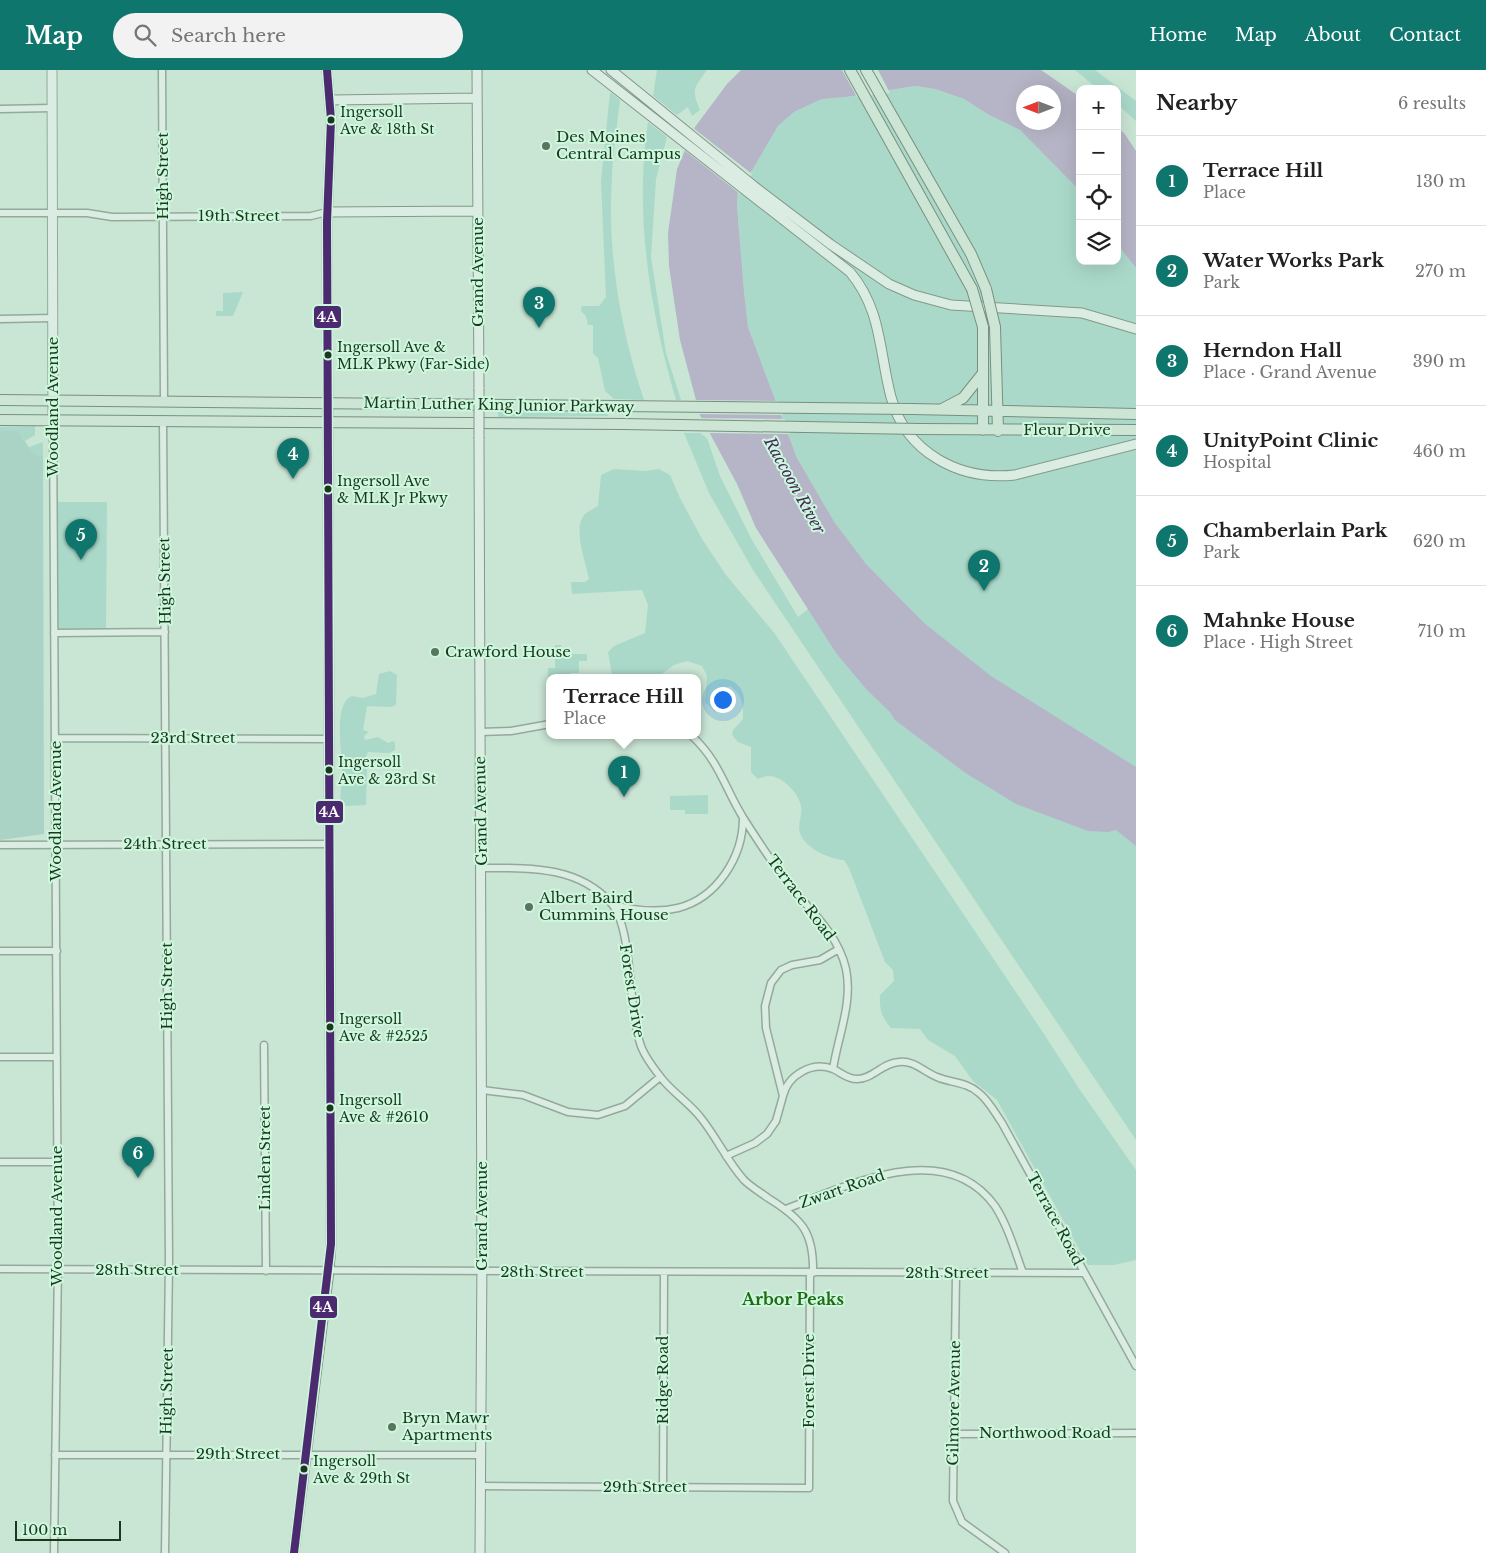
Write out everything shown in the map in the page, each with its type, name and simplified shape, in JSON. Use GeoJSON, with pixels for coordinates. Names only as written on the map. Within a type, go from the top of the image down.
{"type":"FeatureCollection","features":[{"type":"Feature","properties":{"kind":"main road","name":"Woodland Avenue"},"geometry":{"type":"LineString","coordinates":[[52,70],[53,419]]}},
{"type":"Feature","properties":{"kind":"main road"},"geometry":{"type":"LineString","coordinates":[[294,1553],[330,1271],[327,212],[331,100],[327,70]]}},
{"type":"Feature","properties":{"kind":"main road","name":"Grand Avenue"},"geometry":{"type":"LineString","coordinates":[[476,70],[482,1090],[480,1553]]}},
{"type":"Feature","properties":{"kind":"main road"},"geometry":{"type":"LineString","coordinates":[[592,70],[749,194],[827,247],[889,284],[935,302],[976,308],[1082,313],[1106,318],[1136,330]]}},
{"type":"Feature","properties":{"kind":"main road"},"geometry":{"type":"LineString","coordinates":[[611,70],[755,186],[827,247],[850,272],[867,296],[874,311],[892,399],[899,418],[908,433],[935,459],[965,472],[998,477],[1015,475],[1136,444]]}},
{"type":"Feature","properties":{"kind":"main road"},"geometry":{"type":"LineString","coordinates":[[850,70],[972,288],[983,327],[983,430]]}},
{"type":"Feature","properties":{"kind":"main road"},"geometry":{"type":"LineString","coordinates":[[866,70],[971,254],[986,289],[995,327],[998,431]]}},
{"type":"Feature","properties":{"kind":"main road"},"geometry":{"type":"LineString","coordinates":[[331,100],[477,98]]}},
{"type":"Feature","properties":{"kind":"main road","name":"19th Street"},"geometry":{"type":"LineString","coordinates":[[327,212],[478,211]]}},
{"type":"Feature","properties":{"kind":"main road"},"geometry":{"type":"LineString","coordinates":[[940,410],[963,398],[984,372]]}},
{"type":"Feature","properties":{"kind":"main road","name":"Martin Luther King Junior Parkway"},"geometry":{"type":"LineString","coordinates":[[0,400],[912,409],[998,412]]}},
{"type":"Feature","properties":{"kind":"main road","name":"Fleur Drive"},"geometry":{"type":"LineString","coordinates":[[998,412],[1136,414]]}},
{"type":"Feature","properties":{"kind":"main road","name":"Martin Luther King Junior Parkway"},"geometry":{"type":"LineString","coordinates":[[0,420],[623,424],[998,431]]}},
{"type":"Feature","properties":{"kind":"main road","name":"Fleur Drive"},"geometry":{"type":"LineString","coordinates":[[998,431],[1136,430]]}},
{"type":"Feature","properties":{"kind":"street","name":"High Street"},"geometry":{"type":"LineString","coordinates":[[162,70],[164,401]]}},
{"type":"Feature","properties":{"kind":"street"},"geometry":{"type":"LineString","coordinates":[[0,109],[52,108]]}},
{"type":"Feature","properties":{"kind":"street","name":"19th Street"},"geometry":{"type":"LineString","coordinates":[[0,213],[100,213],[112,217],[163,217],[311,216],[327,212]]}},
{"type":"Feature","properties":{"kind":"street"},"geometry":{"type":"LineString","coordinates":[[0,319],[52,318]]}},
{"type":"Feature","properties":{"kind":"street","name":"Woodland Avenue"},"geometry":{"type":"LineString","coordinates":[[53,419],[58,1270],[54,1553]]}},
{"type":"Feature","properties":{"kind":"street","name":"High Street"},"geometry":{"type":"LineString","coordinates":[[163,420],[169,1270],[165,1553]]}},
{"type":"Feature","properties":{"kind":"street"},"geometry":{"type":"LineString","coordinates":[[54,633],[165,632]]}},
{"type":"Feature","properties":{"kind":"street"},"geometry":{"type":"LineString","coordinates":[[480,732],[511,731],[546,725]]}},
{"type":"Feature","properties":{"kind":"street","name":"23rd Street"},"geometry":{"type":"LineString","coordinates":[[56,738],[329,739]]}},
{"type":"Feature","properties":{"kind":"street","name":"Terrace Road"},"geometry":{"type":"LineString","coordinates":[[695,739],[707,752],[720,771],[743,817],[789,884],[829,931],[839,949],[846,971],[848,992],[833,1069],[848,1078],[859,1079],[869,1076],[887,1064],[906,1062],[938,1078],[968,1085],[979,1092],[1002,1123],[1083,1273],[1136,1366]]}},
{"type":"Feature","properties":{"kind":"street"},"geometry":{"type":"LineString","coordinates":[[481,868],[536,868],[563,873],[581,881],[613,905],[640,909],[668,910],[685,906],[702,897],[716,884],[731,864],[741,838],[743,817]]}},
{"type":"Feature","properties":{"kind":"street","name":"24th Street"},"geometry":{"type":"LineString","coordinates":[[0,845],[330,844]]}},
{"type":"Feature","properties":{"kind":"street","name":"Forest Drive"},"geometry":{"type":"LineString","coordinates":[[613,905],[626,944],[630,996],[640,1044],[660,1078],[700,1117],[746,1182],[786,1209],[796,1218],[808,1236],[813,1251],[811,1273],[809,1488]]}},
{"type":"Feature","properties":{"kind":"street"},"geometry":{"type":"LineString","coordinates":[[782,1096],[766,1028],[766,1006],[771,983],[781,970],[792,965],[820,960],[839,949]]}},
{"type":"Feature","properties":{"kind":"street"},"geometry":{"type":"LineString","coordinates":[[0,951],[57,950]]}},
{"type":"Feature","properties":{"kind":"street","name":"Linden Street"},"geometry":{"type":"LineString","coordinates":[[264,1045],[266,1271]]}},
{"type":"Feature","properties":{"kind":"street"},"geometry":{"type":"LineString","coordinates":[[0,1057],[57,1057]]}},
{"type":"Feature","properties":{"kind":"street"},"geometry":{"type":"LineString","coordinates":[[726,1156],[755,1143],[767,1134],[776,1121],[787,1084],[802,1071],[816,1067],[833,1069]]}},
{"type":"Feature","properties":{"kind":"street"},"geometry":{"type":"LineString","coordinates":[[482,1090],[524,1095],[568,1112],[598,1115],[625,1106],[660,1078]]}},
{"type":"Feature","properties":{"kind":"street"},"geometry":{"type":"LineString","coordinates":[[0,1162],[57,1162]]}},
{"type":"Feature","properties":{"kind":"street","name":"Zwart Road"},"geometry":{"type":"LineString","coordinates":[[786,1209],[881,1174],[915,1170],[944,1173],[969,1183],[990,1200],[1004,1223],[1023,1273]]}},
{"type":"Feature","properties":{"kind":"street","name":"28th Street"},"geometry":{"type":"LineString","coordinates":[[0,1269],[664,1273],[1083,1273]]}},
{"type":"Feature","properties":{"kind":"street","name":"Ridge Road"},"geometry":{"type":"LineString","coordinates":[[663,1488],[664,1273]]}},
{"type":"Feature","properties":{"kind":"street","name":"Gilmore Avenue"},"geometry":{"type":"LineString","coordinates":[[956,1273],[953,1501],[958,1516],[969,1527],[1005,1553]]}},
{"type":"Feature","properties":{"kind":"street","name":"Northwood Road"},"geometry":{"type":"LineString","coordinates":[[954,1434],[1136,1433]]}},
{"type":"Feature","properties":{"kind":"street","name":"29th Street"},"geometry":{"type":"LineString","coordinates":[[55,1455],[481,1455]]}},
{"type":"Feature","properties":{"kind":"street","name":"29th Street"},"geometry":{"type":"LineString","coordinates":[[481,1486],[809,1488]]}},
{"type":"Feature","properties":{"kind":"shaded area"},"geometry":{"type":"Polygon","coordinates":[[[657,70],[707,70],[695,89],[695,97],[700,110],[692,116],[688,107],[677,115],[653,96],[657,70]]]}},
{"type":"Feature","properties":{"kind":"shaded area"},"geometry":{"type":"Polygon","coordinates":[[[1075,70],[1095,70],[1115,85],[1093,85],[1075,70]]]}},
{"type":"Feature","properties":{"kind":"shaded area"},"geometry":{"type":"Polygon","coordinates":[[[915,86],[935,89],[964,99],[989,115],[1016,128],[1016,130],[1020,130],[1076,187],[1076,265],[1121,265],[1121,249],[1136,268],[1136,1140],[753,570],[709,493],[684,433],[700,433],[707,438],[720,476],[752,540],[798,617],[865,564],[835,523],[797,458],[748,327],[737,206],[738,189],[753,169],[778,126],[794,112],[822,99],[915,86]]]}},
{"type":"Feature","properties":{"kind":"shaded area"},"geometry":{"type":"Polygon","coordinates":[[[1121,90],[1136,101],[1136,121],[1121,108],[1121,90]]]}},
{"type":"Feature","properties":{"kind":"shaded area"},"geometry":{"type":"Polygon","coordinates":[[[610,92],[620,100],[614,148],[611,205],[617,290],[628,346],[644,400],[614,399],[605,391],[598,358],[593,354],[593,325],[588,325],[586,316],[581,311],[582,306],[599,306],[606,297],[601,181],[610,92]]]}},
{"type":"Feature","properties":{"kind":"shaded area"},"geometry":{"type":"Polygon","coordinates":[[[648,122],[667,137],[656,179],[651,257],[666,353],[681,400],[676,400],[667,366],[652,297],[647,262],[643,192],[648,122]]]}},
{"type":"Feature","properties":{"kind":"shaded area"},"geometry":{"type":"Polygon","coordinates":[[[243,292],[233,316],[216,316],[216,311],[223,311],[223,293],[243,292]]]}},
{"type":"Feature","properties":{"kind":"shaded area"},"geometry":{"type":"Polygon","coordinates":[[[498,412],[596,413],[608,414],[608,416],[498,417],[498,412]]]}},
{"type":"Feature","properties":{"kind":"shaded area"},"geometry":{"type":"Polygon","coordinates":[[[35,426],[35,435],[25,441],[18,431],[0,431],[0,427],[35,426]]]}},
{"type":"Feature","properties":{"kind":"shaded area"},"geometry":{"type":"Polygon","coordinates":[[[0,431],[18,431],[34,455],[43,456],[44,834],[0,840],[0,431]]]}},
{"type":"Feature","properties":{"kind":"shaded area"},"geometry":{"type":"Polygon","coordinates":[[[43,442],[43,456],[34,456],[29,447],[43,442]]]}},
{"type":"Feature","properties":{"kind":"shaded area"},"geometry":{"type":"Polygon","coordinates":[[[614,469],[646,471],[659,469],[670,475],[702,539],[726,575],[775,634],[1080,1090],[1136,1170],[1136,1260],[1114,1265],[1088,1265],[997,1100],[973,1081],[955,1056],[928,1040],[920,1029],[891,1028],[883,1017],[880,995],[894,981],[893,970],[885,962],[849,868],[844,860],[818,852],[803,838],[799,829],[800,801],[789,786],[774,777],[768,776],[758,779],[751,772],[751,747],[738,742],[732,735],[733,730],[743,719],[742,705],[738,693],[730,686],[724,689],[715,712],[705,702],[707,676],[702,666],[687,661],[674,665],[662,674],[612,674],[608,652],[614,646],[645,633],[648,605],[642,590],[572,594],[571,582],[585,582],[589,579],[583,555],[580,527],[581,520],[585,514],[598,506],[601,475],[614,469]]]}},
{"type":"Feature","properties":{"kind":"shaded area"},"geometry":{"type":"Polygon","coordinates":[[[57,502],[107,502],[106,630],[54,633],[57,502]]]}},
{"type":"Feature","properties":{"kind":"shaded area"},"geometry":{"type":"Polygon","coordinates":[[[555,645],[561,645],[561,654],[587,654],[587,661],[579,661],[579,673],[548,674],[548,668],[555,668],[555,645]]]}},
{"type":"Feature","properties":{"kind":"shaded area"},"geometry":{"type":"Polygon","coordinates":[[[390,671],[397,675],[396,705],[391,707],[367,706],[363,730],[369,732],[364,736],[365,740],[378,737],[388,743],[393,741],[395,743],[395,750],[389,753],[368,752],[364,761],[367,767],[366,805],[346,806],[340,800],[342,769],[340,718],[342,708],[352,696],[363,698],[376,694],[379,674],[390,671]]]}},
{"type":"Feature","properties":{"kind":"shaded area"},"geometry":{"type":"Polygon","coordinates":[[[708,795],[708,814],[685,814],[685,810],[670,810],[670,796],[708,795]]]}},
{"type":"Feature","properties":{"kind":"water","name":"Raccoon River"},"geometry":{"type":"Polygon","coordinates":[[[741,70],[1041,70],[1076,94],[1076,187],[1020,130],[1061,130],[1061,85],[1016,85],[1016,128],[989,115],[964,99],[935,89],[915,86],[822,99],[794,112],[778,126],[753,169],[738,189],[737,206],[748,327],[797,458],[835,523],[866,564],[924,623],[991,676],[1136,767],[1136,846],[1116,830],[1108,832],[1088,831],[1016,804],[964,772],[895,720],[890,712],[867,690],[836,653],[756,528],[737,484],[700,415],[680,340],[669,266],[668,233],[677,169],[695,127],[727,84],[741,70]]]}},
{"type":"Feature","properties":{"kind":"water"},"geometry":{"type":"Polygon","coordinates":[[[1121,130],[1136,151],[1136,268],[1121,249],[1121,130]]]}},
{"type":"Feature","properties":{"kind":"pier"},"geometry":{"type":"Polygon","coordinates":[[[842,70],[878,70],[890,93],[857,97],[842,70]]]}},
{"type":"Feature","properties":{"kind":"pier"},"geometry":{"type":"Polygon","coordinates":[[[692,127],[752,174],[740,194],[683,149],[692,127]]]}},
{"type":"Feature","properties":{"kind":"pier"},"geometry":{"type":"Polygon","coordinates":[[[693,400],[778,401],[783,415],[697,414],[693,400]]]}},
{"type":"Feature","properties":{"kind":"pier"},"geometry":{"type":"Polygon","coordinates":[[[699,418],[785,419],[790,434],[707,433],[699,418]]]}},
{"type":"Feature","properties":{"kind":"transit line","name":"4A"},"geometry":{"type":"LineString","coordinates":[[294,1553],[331,1244],[327,222],[331,120],[327,70]]}},
{"type":"Feature","properties":{"kind":"place","name":"Ingersoll Ave & 18th St"},"geometry":{"type":"Point","coordinates":[331,120]}},
{"type":"Feature","properties":{"kind":"place","name":"Des Moines Central Campus"},"geometry":{"type":"Point","coordinates":[546,146]}},
{"type":"Feature","properties":{"kind":"place","name":"Herndon Hall"},"geometry":{"type":"Point","coordinates":[539,328]}},
{"type":"Feature","properties":{"kind":"place","name":"Ingersoll Ave & MLK Pkwy (Far-Side)"},"geometry":{"type":"Point","coordinates":[328,355]}},
{"type":"Feature","properties":{"kind":"place","name":"UnityPoint Clinic"},"geometry":{"type":"Point","coordinates":[293,479]}},
{"type":"Feature","properties":{"kind":"place","name":"Ingersoll Ave & MLK Jr Pkwy"},"geometry":{"type":"Point","coordinates":[328,489]}},
{"type":"Feature","properties":{"kind":"place","name":"Chamberlain Park"},"geometry":{"type":"Point","coordinates":[81,560]}},
{"type":"Feature","properties":{"kind":"place","name":"Water Works Park"},"geometry":{"type":"Point","coordinates":[984,591]}},
{"type":"Feature","properties":{"kind":"place","name":"Crawford House"},"geometry":{"type":"Point","coordinates":[435,652]}},
{"type":"Feature","properties":{"kind":"place","name":"Ingersoll Ave & 23rd St"},"geometry":{"type":"Point","coordinates":[329,770]}},
{"type":"Feature","properties":{"kind":"place","name":"Terrace Hill"},"geometry":{"type":"Point","coordinates":[624,797]}},
{"type":"Feature","properties":{"kind":"place","name":"Albert Baird Cummins House"},"geometry":{"type":"Point","coordinates":[529,907]}},
{"type":"Feature","properties":{"kind":"place","name":"Ingersoll Ave & #2525"},"geometry":{"type":"Point","coordinates":[330,1027]}},
{"type":"Feature","properties":{"kind":"place","name":"Ingersoll Ave & #2610"},"geometry":{"type":"Point","coordinates":[330,1108]}},
{"type":"Feature","properties":{"kind":"place","name":"Mahnke House"},"geometry":{"type":"Point","coordinates":[138,1178]}},
{"type":"Feature","properties":{"kind":"place","name":"Bryn Mawr Apartments"},"geometry":{"type":"Point","coordinates":[392,1427]}},
{"type":"Feature","properties":{"kind":"place","name":"Ingersoll Ave & 29th St"},"geometry":{"type":"Point","coordinates":[304,1469]}},
{"type":"Feature","properties":{"kind":"district","name":"Arbor Peaks"},"geometry":{"type":"Point","coordinates":[793,1299]}}]}
